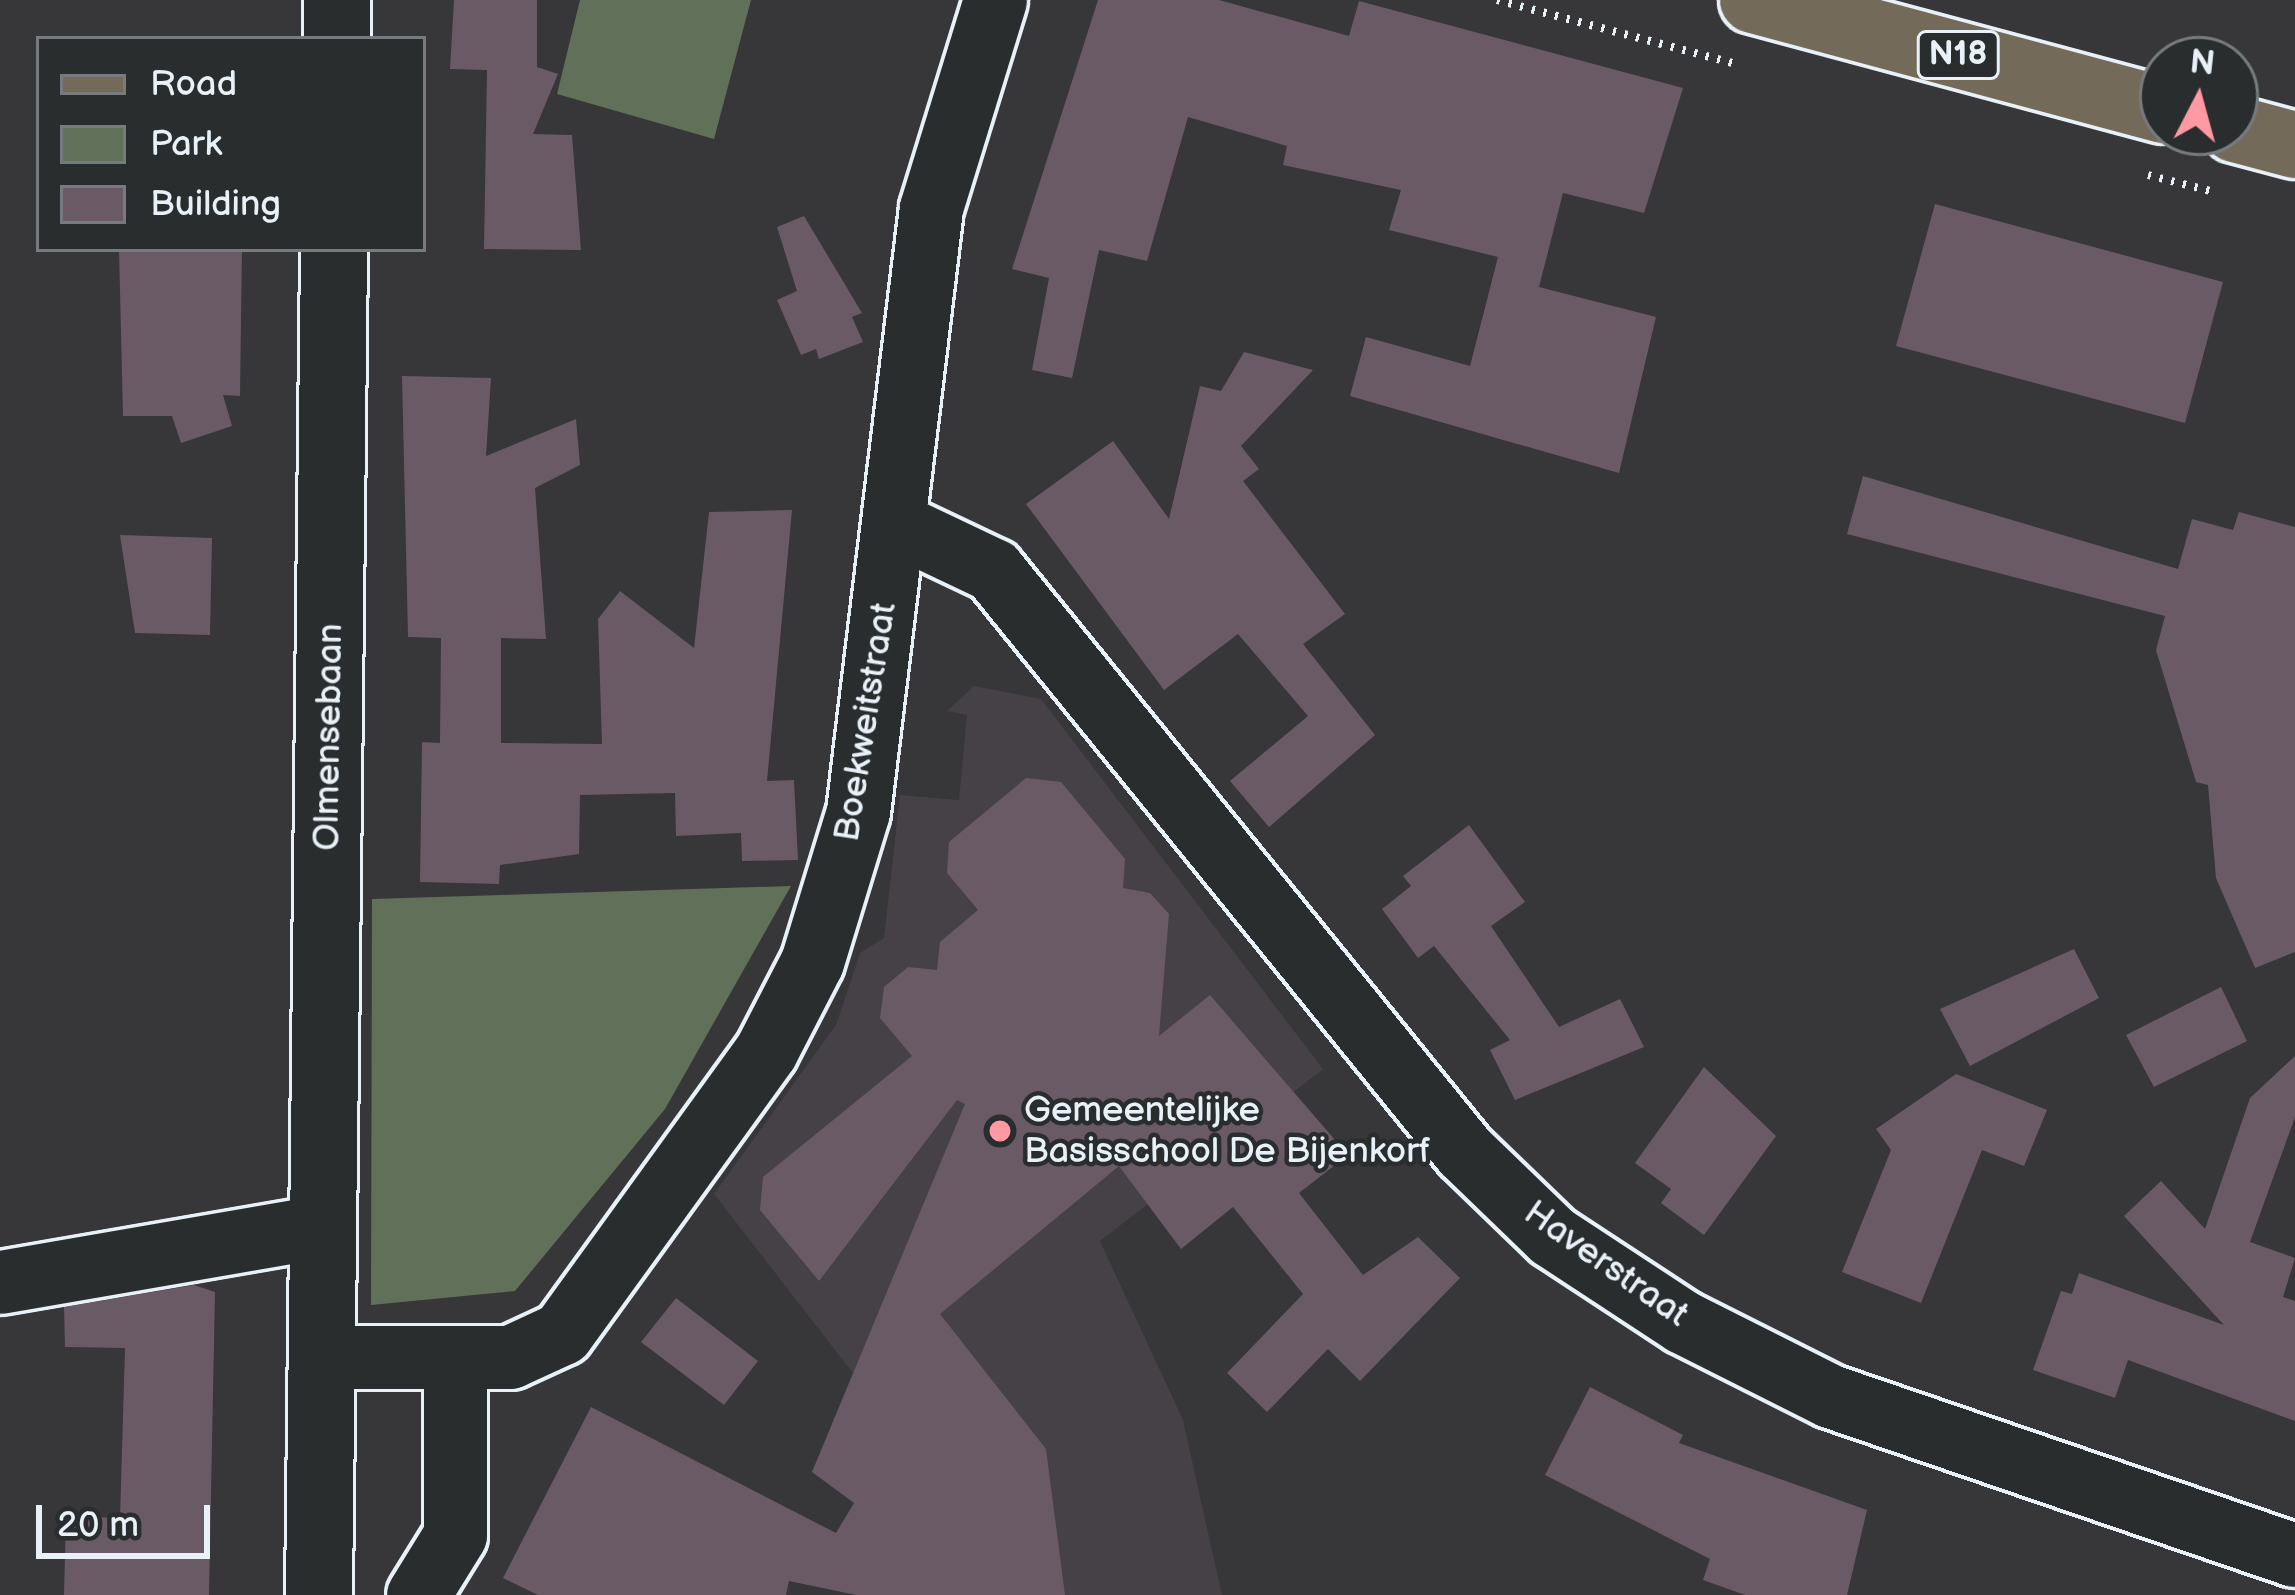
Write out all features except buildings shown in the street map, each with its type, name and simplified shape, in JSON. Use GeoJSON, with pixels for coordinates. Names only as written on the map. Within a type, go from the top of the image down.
{"type":"FeatureCollection","features":[{"type":"Feature","properties":{"kind":"main road","name":"N18"},"geometry":{"type":"LineString","coordinates":[[1754,0],[2139,104]]}},
{"type":"Feature","properties":{"kind":"main road"},"geometry":{"type":"LineString","coordinates":[[2259,135],[2295,145]]}},
{"type":"Feature","properties":{"kind":"street"},"geometry":{"type":"LineString","coordinates":[[337,0],[337,36]]}},
{"type":"Feature","properties":{"kind":"street","name":"Boekweitstraat"},"geometry":{"type":"LineString","coordinates":[[322,1358],[455,1361],[510,1357],[562,1333],[766,1051],[812,962],[857,812],[931,208],[995,0]]}},
{"type":"Feature","properties":{"kind":"street","name":"Olmensebaan"},"geometry":{"type":"LineString","coordinates":[[319,1595],[334,252]]}},
{"type":"Feature","properties":{"kind":"street","name":"Haverstraat"},"geometry":{"type":"LineString","coordinates":[[894,524],[993,570],[1465,1151],[1552,1236],[1683,1322],[1830,1396],[2295,1555]]}},
{"type":"Feature","properties":{"kind":"street"},"geometry":{"type":"LineString","coordinates":[[0,1282],[323,1226]]}},
{"type":"Feature","properties":{"kind":"street"},"geometry":{"type":"LineString","coordinates":[[418,1595],[455,1535],[455,1361]]}},
{"type":"Feature","properties":{"kind":"shaded area","name":"Gemeentelijke Basisschool De Bijenkorf"},"geometry":{"type":"Polygon","coordinates":[[[974,686],[1041,699],[1323,1069],[1100,1241],[1183,1420],[1222,1595],[910,1595],[887,1417],[714,1194],[836,1025],[860,953],[884,938],[900,795],[959,800],[967,715],[947,711],[974,686]]]}},
{"type":"Feature","properties":{"kind":"green space"},"geometry":{"type":"Polygon","coordinates":[[[580,0],[751,0],[714,139],[557,94],[580,0]]]}},
{"type":"Feature","properties":{"kind":"green space"},"geometry":{"type":"Polygon","coordinates":[[[791,886],[665,1109],[515,1291],[371,1305],[372,899],[791,886]]]}},
{"type":"Feature","properties":{"kind":"place","name":"Gemeentelijke Basisschool De Bijenkorf"},"geometry":{"type":"Point","coordinates":[1000,1131]}}]}
